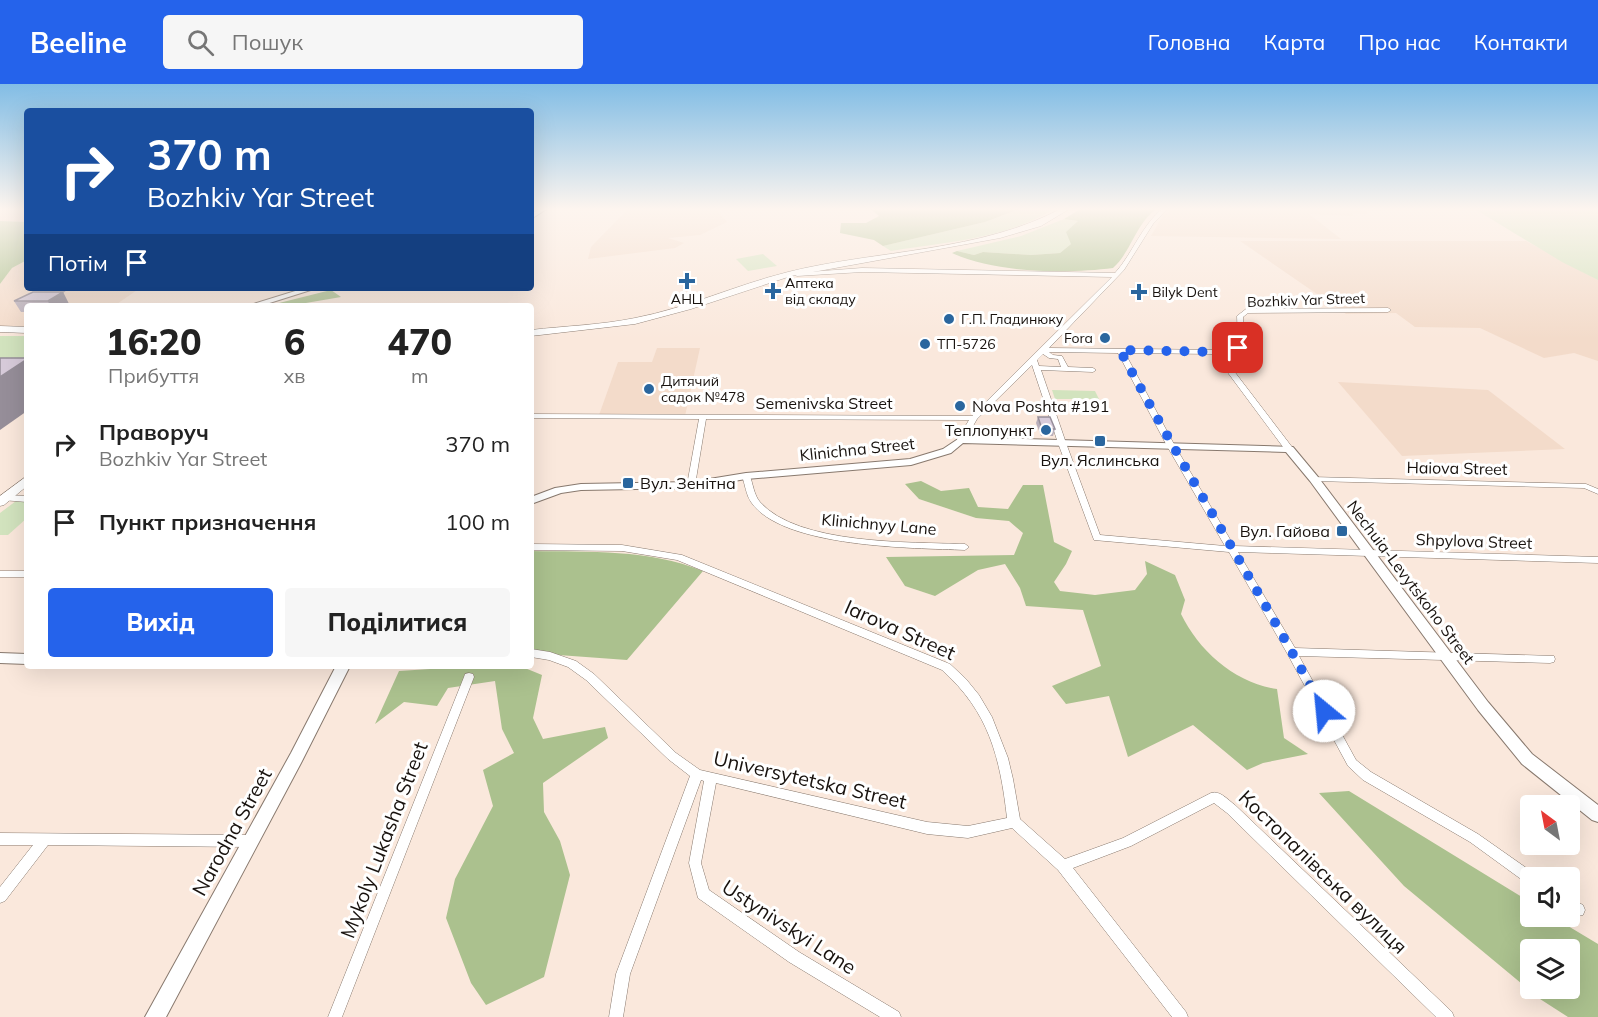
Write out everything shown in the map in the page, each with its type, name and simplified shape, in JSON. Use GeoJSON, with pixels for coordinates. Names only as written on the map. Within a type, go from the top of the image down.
{"type":"FeatureCollection","features":[{"type":"Feature","properties":{"kind":"main road"},"geometry":{"type":"LineString","coordinates":[[534,333],[606,326],[656,316],[789,274],[911,252]]}},
{"type":"Feature","properties":{"kind":"main road"},"geometry":{"type":"LineString","coordinates":[[854,262],[851,266],[862,270]]}},
{"type":"Feature","properties":{"kind":"main road"},"geometry":{"type":"LineString","coordinates":[[0,329],[24,330]]}},
{"type":"Feature","properties":{"kind":"main road"},"geometry":{"type":"LineString","coordinates":[[2,500],[24,482]]}},
{"type":"Feature","properties":{"kind":"street","name":"Klinichna Street"},"geometry":{"type":"LineString","coordinates":[[534,500],[559,490],[581,487],[691,485],[746,476],[911,462],[947,451],[961,440],[974,418],[1034,360],[1114,276],[1134,252]]}},
{"type":"Feature","properties":{"kind":"street"},"geometry":{"type":"LineString","coordinates":[[789,274],[862,270],[1114,276]]}},
{"type":"Feature","properties":{"kind":"street"},"geometry":{"type":"LineString","coordinates":[[261,303],[303,291]]}},
{"type":"Feature","properties":{"kind":"street","name":"Bozhkiv Yar Street"},"geometry":{"type":"LineString","coordinates":[[1043,350],[1216,352],[1238,348],[1241,339],[1240,316],[1246,311],[1388,310]]}},
{"type":"Feature","properties":{"kind":"street"},"geometry":{"type":"LineString","coordinates":[[1043,350],[1051,357],[1060,357],[1065,369]]}},
{"type":"Feature","properties":{"kind":"street"},"geometry":{"type":"LineString","coordinates":[[1120,350],[1171,446],[1292,652],[1352,763],[1367,776],[1474,838],[1520,871]]}},
{"type":"Feature","properties":{"kind":"street","name":"Nechuia-Levytskoho Street"},"geometry":{"type":"LineString","coordinates":[[1216,352],[1314,479],[1444,655],[1527,759],[1598,815]]}},
{"type":"Feature","properties":{"kind":"street"},"geometry":{"type":"LineString","coordinates":[[1034,360],[1062,443]]}},
{"type":"Feature","properties":{"kind":"street"},"geometry":{"type":"LineString","coordinates":[[1037,368],[1093,370]]}},
{"type":"Feature","properties":{"kind":"street","name":"Semenivska Street"},"geometry":{"type":"LineString","coordinates":[[534,416],[974,418]]}},
{"type":"Feature","properties":{"kind":"street"},"geometry":{"type":"LineString","coordinates":[[691,485],[703,417]]}},
{"type":"Feature","properties":{"kind":"street"},"geometry":{"type":"LineString","coordinates":[[961,440],[1289,449]]}},
{"type":"Feature","properties":{"kind":"street","name":"Shpylova Street"},"geometry":{"type":"LineString","coordinates":[[1062,443],[1098,538],[1230,549],[1598,560]]}},
{"type":"Feature","properties":{"kind":"street","name":"Klinichnyy Lane"},"geometry":{"type":"LineString","coordinates":[[746,476],[755,501],[774,519],[810,532],[842,539],[965,547]]}},
{"type":"Feature","properties":{"kind":"street","name":"Haiova Street"},"geometry":{"type":"LineString","coordinates":[[1314,479],[1586,486],[1598,492]]}},
{"type":"Feature","properties":{"kind":"street"},"geometry":{"type":"LineString","coordinates":[[2,500],[24,499]]}},
{"type":"Feature","properties":{"kind":"street","name":"Iarova Street"},"geometry":{"type":"LineString","coordinates":[[534,547],[622,549],[679,557],[946,667],[963,680],[978,700],[998,742],[1011,790],[1014,822]]}},
{"type":"Feature","properties":{"kind":"street"},"geometry":{"type":"LineString","coordinates":[[0,574],[24,574]]}},
{"type":"Feature","properties":{"kind":"street"},"geometry":{"type":"LineString","coordinates":[[1292,652],[1551,659]]}},
{"type":"Feature","properties":{"kind":"street","name":"Universytetska Street"},"geometry":{"type":"LineString","coordinates":[[534,653],[550,656],[572,664],[590,677],[672,756],[704,775],[927,828],[968,832],[1014,822]]}},
{"type":"Feature","properties":{"kind":"street"},"geometry":{"type":"LineString","coordinates":[[0,658],[24,659]]}},
{"type":"Feature","properties":{"kind":"street","name":"Narodna Street"},"geometry":{"type":"LineString","coordinates":[[155,1017],[341,669]]}},
{"type":"Feature","properties":{"kind":"street","name":"Mykoly Lukasha Street"},"geometry":{"type":"LineString","coordinates":[[335,1017],[469,677]]}},
{"type":"Feature","properties":{"kind":"street"},"geometry":{"type":"LineString","coordinates":[[616,1017],[623,974],[704,775]]}},
{"type":"Feature","properties":{"kind":"street","name":"Ustynivskyi Lane"},"geometry":{"type":"LineString","coordinates":[[704,775],[695,863],[703,894],[794,957],[894,1017]]}},
{"type":"Feature","properties":{"kind":"street","name":"Костопалівська вулиця"},"geometry":{"type":"LineString","coordinates":[[1063,866],[1127,842],[1215,797],[1232,809],[1447,1017]]}},
{"type":"Feature","properties":{"kind":"street"},"geometry":{"type":"LineString","coordinates":[[1014,822],[1063,866],[1181,1017]]}},
{"type":"Feature","properties":{"kind":"street"},"geometry":{"type":"LineString","coordinates":[[0,839],[250,841]]}},
{"type":"Feature","properties":{"kind":"street"},"geometry":{"type":"LineString","coordinates":[[0,897],[45,839]]}},
{"type":"Feature","properties":{"kind":"shaded area"},"geometry":{"type":"Polygon","coordinates":[[[590,252],[647,252],[588,259],[590,252]]]}},
{"type":"Feature","properties":{"kind":"shaded area"},"geometry":{"type":"Polygon","coordinates":[[[1255,252],[1545,252],[1598,280],[1598,361],[1574,353],[1544,358],[1480,328],[1415,327],[1396,313],[1346,314],[1255,252]]]}},
{"type":"Feature","properties":{"kind":"shaded area"},"geometry":{"type":"Polygon","coordinates":[[[24,262],[24,291],[136,291],[118,303],[24,303],[24,326],[0,326],[0,284],[12,268],[24,262]]]}},
{"type":"Feature","properties":{"kind":"shaded area","name":"Дитячий садок №478"},"geometry":{"type":"Polygon","coordinates":[[[657,348],[700,348],[685,416],[599,415],[618,362],[652,362],[657,348]]]}},
{"type":"Feature","properties":{"kind":"shaded area"},"geometry":{"type":"Polygon","coordinates":[[[1338,382],[1488,390],[1565,449],[1402,456],[1338,382]]]}},
{"type":"Feature","properties":{"kind":"green space"},"geometry":{"type":"Polygon","coordinates":[[[0,252],[24,252],[24,262],[12,268],[0,284],[0,252]]]}},
{"type":"Feature","properties":{"kind":"green space"},"geometry":{"type":"Polygon","coordinates":[[[959,252],[1062,252],[1031,255],[983,252],[974,255],[959,252]]]}},
{"type":"Feature","properties":{"kind":"green space"},"geometry":{"type":"Polygon","coordinates":[[[1126,252],[1113,268],[1074,271],[1031,270],[988,265],[952,253],[1031,255],[1126,252]]]}},
{"type":"Feature","properties":{"kind":"green space"},"geometry":{"type":"Polygon","coordinates":[[[1545,252],[1598,252],[1598,280],[1545,252]]]}},
{"type":"Feature","properties":{"kind":"green space"},"geometry":{"type":"Polygon","coordinates":[[[763,254],[777,266],[748,271],[736,259],[763,254]]]}},
{"type":"Feature","properties":{"kind":"green space"},"geometry":{"type":"Polygon","coordinates":[[[327,291],[332,291],[341,297],[306,303],[279,303],[327,291]]]}},
{"type":"Feature","properties":{"kind":"green space"},"geometry":{"type":"Polygon","coordinates":[[[0,336],[24,336],[24,375],[0,375],[0,336]]]}},
{"type":"Feature","properties":{"kind":"green space"},"geometry":{"type":"Polygon","coordinates":[[[1052,390],[1095,391],[1099,399],[1055,399],[1052,390]]]}},
{"type":"Feature","properties":{"kind":"green space"},"geometry":{"type":"Polygon","coordinates":[[[921,481],[941,491],[969,488],[978,507],[1008,509],[1023,485],[1043,485],[1054,542],[1072,551],[1054,582],[1060,591],[1095,595],[1135,590],[1147,574],[1145,561],[1175,575],[1185,600],[1181,614],[1189,628],[1220,663],[1247,680],[1277,689],[1284,738],[1308,754],[1263,763],[1247,770],[1193,725],[1128,757],[1109,696],[1066,704],[1052,686],[1101,666],[1083,610],[1026,606],[1020,588],[1005,564],[978,570],[935,596],[905,586],[886,557],[1014,555],[1023,533],[1009,521],[976,518],[919,499],[905,484],[921,481]]]}},
{"type":"Feature","properties":{"kind":"green space"},"geometry":{"type":"Polygon","coordinates":[[[16,501],[24,501],[24,521],[8,535],[0,535],[0,513],[16,501]]]}},
{"type":"Feature","properties":{"kind":"green space"},"geometry":{"type":"Polygon","coordinates":[[[534,551],[640,555],[703,571],[627,660],[534,653],[534,551]]]}},
{"type":"Feature","properties":{"kind":"green space"},"geometry":{"type":"Polygon","coordinates":[[[527,669],[542,675],[533,718],[543,739],[605,727],[608,738],[543,783],[544,812],[560,841],[570,875],[544,977],[486,1005],[471,983],[446,918],[455,879],[493,806],[483,770],[514,753],[502,729],[495,681],[448,688],[437,706],[404,702],[375,724],[399,671],[527,669]]]}},
{"type":"Feature","properties":{"kind":"green space"},"geometry":{"type":"Polygon","coordinates":[[[1349,791],[1520,896],[1520,927],[1570,927],[1598,944],[1598,1017],[1568,1017],[1540,999],[1580,999],[1580,939],[1520,939],[1520,982],[1404,886],[1319,793],[1349,791]]]}},
{"type":"Feature","properties":{"kind":"building"},"geometry":{"type":"Polygon","coordinates":[[[33,292],[63,292],[48,301],[14,301],[33,292]]]}},
{"type":"Feature","properties":{"kind":"building"},"geometry":{"type":"Polygon","coordinates":[[[0,358],[24,358],[24,361],[0,377],[0,358]]]}},
{"type":"Feature","properties":{"kind":"building"},"geometry":{"type":"Polygon","coordinates":[[[1038,417],[1050,417],[1055,429],[1042,429],[1038,417]]]}},
{"type":"Feature","properties":{"kind":"place","name":"АНЦ"},"geometry":{"type":"Point","coordinates":[687,281]}},
{"type":"Feature","properties":{"kind":"place","name":"Аптека від складу"},"geometry":{"type":"Point","coordinates":[773,291]}},
{"type":"Feature","properties":{"kind":"place","name":"Bilyk Dent"},"geometry":{"type":"Point","coordinates":[1139,292]}},
{"type":"Feature","properties":{"kind":"place","name":"Г.П. Гладинюку"},"geometry":{"type":"Point","coordinates":[949,319]}},
{"type":"Feature","properties":{"kind":"place","name":"Fora"},"geometry":{"type":"Point","coordinates":[1105,338]}},
{"type":"Feature","properties":{"kind":"place","name":"ТП-5726"},"geometry":{"type":"Point","coordinates":[925,344]}},
{"type":"Feature","properties":{"kind":"place","name":"Дитячий садок №478"},"geometry":{"type":"Point","coordinates":[649,389]}},
{"type":"Feature","properties":{"kind":"place","name":"Nova Poshta #191"},"geometry":{"type":"Point","coordinates":[960,406]}},
{"type":"Feature","properties":{"kind":"place","name":"Теплопункт"},"geometry":{"type":"Point","coordinates":[1046,430]}},
{"type":"Feature","properties":{"kind":"place","name":"Вул. Яслинська"},"geometry":{"type":"Point","coordinates":[1100,441]}},
{"type":"Feature","properties":{"kind":"place","name":"Вул. Зенітна"},"geometry":{"type":"Point","coordinates":[628,483]}},
{"type":"Feature","properties":{"kind":"place","name":"Вул. Гайова"},"geometry":{"type":"Point","coordinates":[1342,531]}},
{"type":"Feature","properties":{"kind":"route"},"geometry":{"type":"LineString","coordinates":[[1238,348],[1221,352],[1120,350],[1171,446],[1324,711]]}}]}
